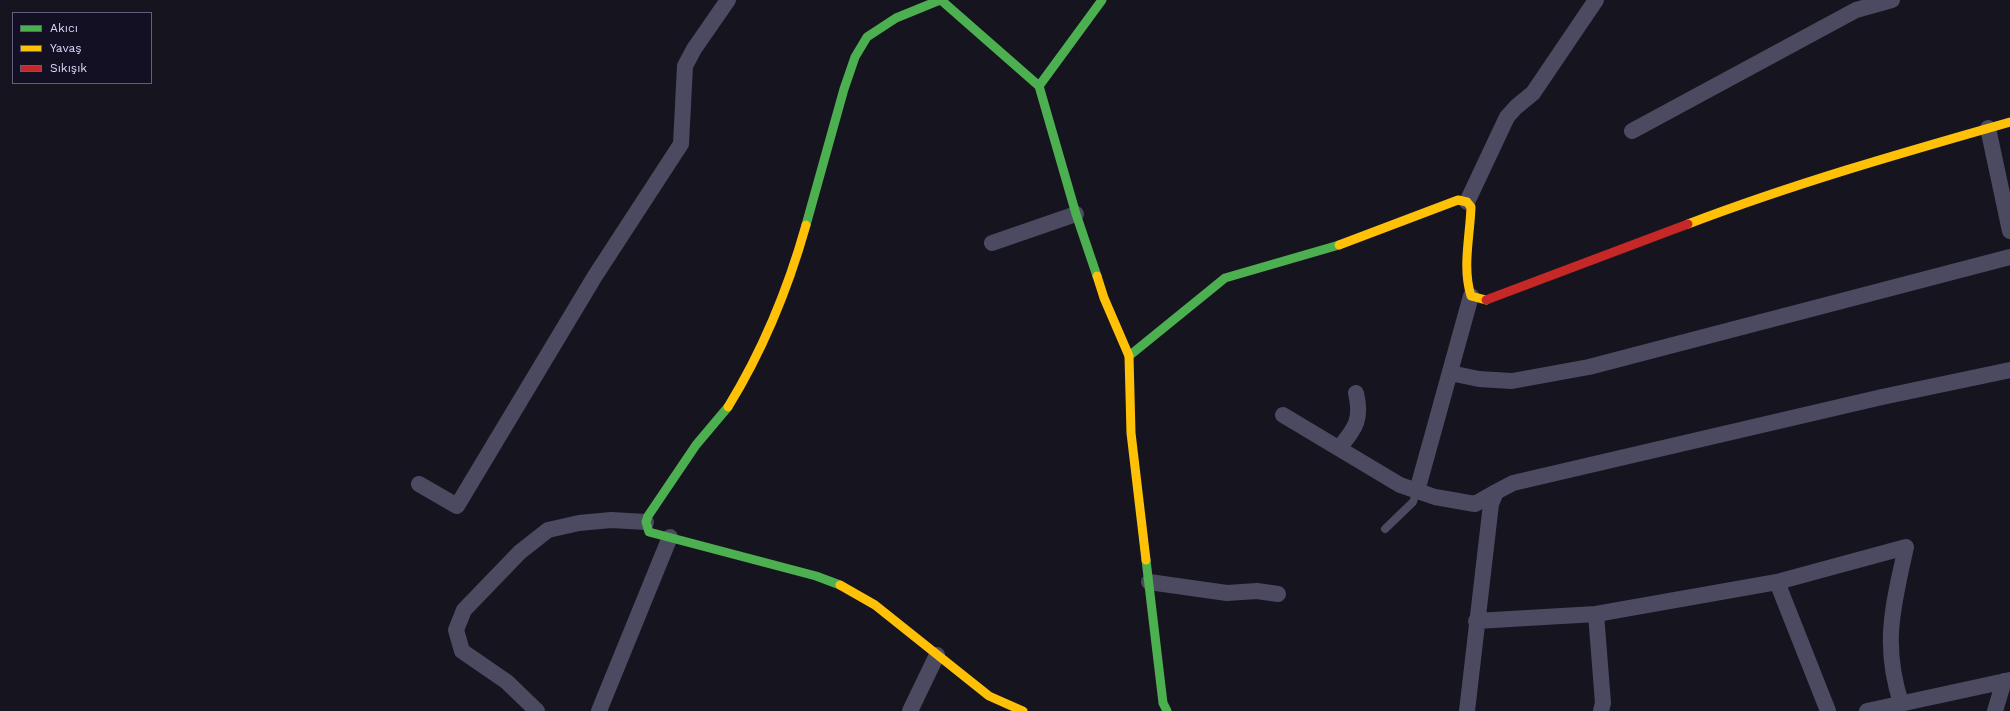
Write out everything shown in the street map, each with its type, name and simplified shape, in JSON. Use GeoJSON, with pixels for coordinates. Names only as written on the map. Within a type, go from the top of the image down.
{"type":"FeatureCollection","features":[{"type":"Feature","properties":{"kind":"street"},"geometry":{"type":"LineString","coordinates":[[419,484],[457,506],[595,276],[681,144],[685,66],[694,49],[728,0]]}},
{"type":"Feature","properties":{"kind":"street"},"geometry":{"type":"LineString","coordinates":[[1023,711],[989,696],[875,605],[839,585],[816,576],[649,532],[646,522],[648,516],[696,445],[726,410],[748,375],[768,333],[785,292],[805,229],[844,89],[855,57],[867,37],[896,18],[941,0],[1039,86],[1076,214],[1104,298],[1129,356],[1131,434],[1163,704],[1167,711]]}},
{"type":"Feature","properties":{"kind":"street"},"geometry":{"type":"LineString","coordinates":[[1039,86],[1102,0]]}},
{"type":"Feature","properties":{"kind":"street"},"geometry":{"type":"LineString","coordinates":[[1467,202],[1507,117],[1516,107],[1533,93],[1596,0]]}},
{"type":"Feature","properties":{"kind":"street"},"geometry":{"type":"LineString","coordinates":[[1632,131],[1856,10],[1892,0]]}},
{"type":"Feature","properties":{"kind":"street"},"geometry":{"type":"LineString","coordinates":[[1471,296],[1478,299],[1488,300],[1744,203],[1869,162],[2010,122]]}},
{"type":"Feature","properties":{"kind":"street"},"geometry":{"type":"LineString","coordinates":[[1988,128],[2010,231]]}},
{"type":"Feature","properties":{"kind":"street"},"geometry":{"type":"LineString","coordinates":[[1129,356],[1225,278],[1327,249],[1458,200],[1467,202],[1471,207],[1467,268],[1468,289],[1471,296],[1417,491]]}},
{"type":"Feature","properties":{"kind":"street"},"geometry":{"type":"LineString","coordinates":[[992,243],[1076,214]]}},
{"type":"Feature","properties":{"kind":"street"},"geometry":{"type":"LineString","coordinates":[[1450,373],[1479,379],[1512,381],[1589,368],[2010,257]]}},
{"type":"Feature","properties":{"kind":"street"},"geometry":{"type":"LineString","coordinates":[[1283,415],[1400,485],[1435,496],[1475,504],[1513,483],[1882,397],[2010,370]]}},
{"type":"Feature","properties":{"kind":"street"},"geometry":{"type":"LineString","coordinates":[[1339,448],[1352,433],[1358,421],[1360,408],[1356,393]]}},
{"type":"Feature","properties":{"kind":"street"},"geometry":{"type":"LineString","coordinates":[[1467,711],[1476,621],[1491,504],[1496,492]]}},
{"type":"Feature","properties":{"kind":"street"},"geometry":{"type":"LineString","coordinates":[[537,711],[507,682],[462,651],[456,630],[464,610],[520,552],[548,530],[579,523],[611,520],[646,522]]}},
{"type":"Feature","properties":{"kind":"street"},"geometry":{"type":"LineString","coordinates":[[599,711],[670,538]]}},
{"type":"Feature","properties":{"kind":"street"},"geometry":{"type":"LineString","coordinates":[[1476,621],[1596,614],[1777,582],[1906,547],[1891,614],[1890,633],[1892,669],[1901,704]]}},
{"type":"Feature","properties":{"kind":"street"},"geometry":{"type":"LineString","coordinates":[[1149,582],[1227,593],[1257,591],[1278,594]]}},
{"type":"Feature","properties":{"kind":"street"},"geometry":{"type":"LineString","coordinates":[[1777,582],[1828,711]]}},
{"type":"Feature","properties":{"kind":"street"},"geometry":{"type":"LineString","coordinates":[[1596,614],[1603,703],[1602,711]]}},
{"type":"Feature","properties":{"kind":"street"},"geometry":{"type":"LineString","coordinates":[[910,711],[937,655]]}},
{"type":"Feature","properties":{"kind":"street"},"geometry":{"type":"LineString","coordinates":[[1866,711],[2007,680]]}},
{"type":"Feature","properties":{"kind":"street"},"geometry":{"type":"LineString","coordinates":[[1995,711],[2007,680]]}},
{"type":"Feature","properties":{"kind":"lane"},"geometry":{"type":"LineString","coordinates":[[1385,529],[1413,502],[1417,491]]}},
{"type":"Feature","properties":{"kind":"traffic: fast"},"geometry":{"type":"LineString","coordinates":[[806,225],[844,89],[855,57],[867,37],[896,18],[940,0]]}},
{"type":"Feature","properties":{"kind":"traffic: fast"},"geometry":{"type":"LineString","coordinates":[[941,0],[1039,86],[1076,214],[1097,276]]}},
{"type":"Feature","properties":{"kind":"traffic: fast"},"geometry":{"type":"LineString","coordinates":[[1039,86],[1102,0]]}},
{"type":"Feature","properties":{"kind":"traffic: fast"},"geometry":{"type":"LineString","coordinates":[[1129,356],[1225,278],[1339,245]]}},
{"type":"Feature","properties":{"kind":"traffic: fast"},"geometry":{"type":"LineString","coordinates":[[728,407],[696,445],[648,516],[646,522],[649,532],[816,576],[840,585]]}},
{"type":"Feature","properties":{"kind":"traffic: fast"},"geometry":{"type":"LineString","coordinates":[[1146,560],[1163,703],[1167,711]]}},
{"type":"Feature","properties":{"kind":"traffic: slow"},"geometry":{"type":"LineString","coordinates":[[1688,224],[1807,182],[2010,122]]}},
{"type":"Feature","properties":{"kind":"traffic: slow"},"geometry":{"type":"LineString","coordinates":[[1339,245],[1458,200],[1467,202],[1471,207],[1467,252],[1468,285],[1471,296],[1486,300]]}},
{"type":"Feature","properties":{"kind":"traffic: slow"},"geometry":{"type":"LineString","coordinates":[[728,407],[752,364],[783,296],[806,225]]}},
{"type":"Feature","properties":{"kind":"traffic: slow"},"geometry":{"type":"LineString","coordinates":[[1097,276],[1104,298],[1129,356],[1131,433],[1146,560]]}},
{"type":"Feature","properties":{"kind":"traffic: slow"},"geometry":{"type":"LineString","coordinates":[[840,585],[875,605],[989,696],[1023,711]]}},
{"type":"Feature","properties":{"kind":"traffic: jam"},"geometry":{"type":"LineString","coordinates":[[1486,300],[1688,224]]}}]}
